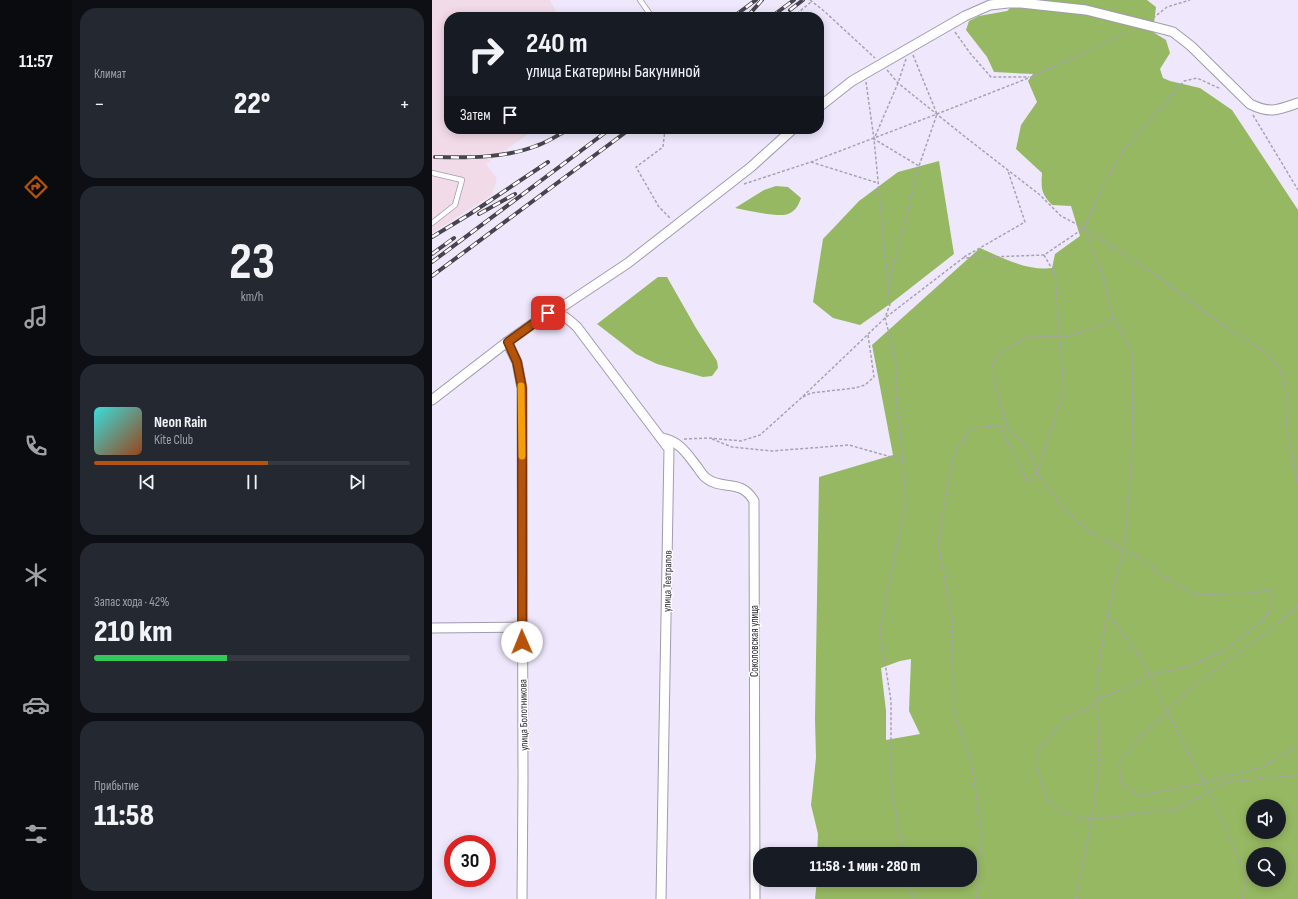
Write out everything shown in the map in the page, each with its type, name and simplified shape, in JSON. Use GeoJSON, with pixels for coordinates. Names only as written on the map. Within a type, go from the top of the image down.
{"type":"FeatureCollection","features":[{"type":"Feature","properties":{"kind":"street"},"geometry":{"type":"LineString","coordinates":[[824,103],[864,74],[950,25],[982,8],[1008,3],[1086,10],[1173,32],[1191,46],[1253,106],[1274,110],[1298,103]]}},
{"type":"Feature","properties":{"kind":"street"},"geometry":{"type":"LineString","coordinates":[[432,400],[548,313],[565,305],[628,263],[751,167],[787,134]]}},
{"type":"Feature","properties":{"kind":"street","name":"улица Театралов"},"geometry":{"type":"LineString","coordinates":[[548,313],[561,314],[567,317],[577,327],[664,439],[669,449],[661,899]]}},
{"type":"Feature","properties":{"kind":"street","name":"улица Болотникова"},"geometry":{"type":"LineString","coordinates":[[508,342],[517,362],[522,388],[522,899]]}},
{"type":"Feature","properties":{"kind":"street","name":"Соколовская улица"},"geometry":{"type":"LineString","coordinates":[[664,439],[680,446],[706,478],[715,482],[740,488],[750,494],[754,501],[755,899]]}},
{"type":"Feature","properties":{"kind":"street"},"geometry":{"type":"LineString","coordinates":[[432,628],[522,627]]}},
{"type":"Feature","properties":{"kind":"lane"},"geometry":{"type":"LineString","coordinates":[[640,0],[648,12]]}},
{"type":"Feature","properties":{"kind":"lane"},"geometry":{"type":"LineString","coordinates":[[432,173],[462,180],[455,205],[432,223]]}},
{"type":"Feature","properties":{"kind":"path"},"geometry":{"type":"LineString","coordinates":[[1146,24],[1167,7],[1190,0]]}},
{"type":"Feature","properties":{"kind":"path"},"geometry":{"type":"LineString","coordinates":[[799,12],[811,1],[882,64],[898,83],[1040,195],[1061,216],[1084,228],[1163,280],[1215,320],[1268,354],[1283,373],[1288,408],[1286,420],[1298,485]]}},
{"type":"Feature","properties":{"kind":"path"},"geometry":{"type":"LineString","coordinates":[[950,25],[970,53],[991,77],[1031,77]]}},
{"type":"Feature","properties":{"kind":"path"},"geometry":{"type":"LineString","coordinates":[[738,186],[874,139],[1031,77],[1132,31]]}},
{"type":"Feature","properties":{"kind":"path"},"geometry":{"type":"LineString","coordinates":[[874,139],[898,83],[910,48]]}},
{"type":"Feature","properties":{"kind":"path"},"geometry":{"type":"LineString","coordinates":[[888,287],[920,166],[937,114],[910,48]]}},
{"type":"Feature","properties":{"kind":"path"},"geometry":{"type":"LineString","coordinates":[[864,74],[879,183],[890,304],[885,318],[896,361],[896,397],[906,500],[880,631],[892,701],[891,780],[902,847]]}},
{"type":"Feature","properties":{"kind":"path"},"geometry":{"type":"LineString","coordinates":[[963,258],[1044,255],[1084,228],[1107,179],[1122,152],[1184,81],[1197,78],[1224,90]]}},
{"type":"Feature","properties":{"kind":"path"},"geometry":{"type":"LineString","coordinates":[[1245,99],[1254,118],[1298,190]]}},
{"type":"Feature","properties":{"kind":"path"},"geometry":{"type":"LineString","coordinates":[[665,134],[663,147],[636,167],[659,207],[671,218]]}},
{"type":"Feature","properties":{"kind":"path"},"geometry":{"type":"LineString","coordinates":[[874,139],[920,166]]}},
{"type":"Feature","properties":{"kind":"path"},"geometry":{"type":"LineString","coordinates":[[811,162],[879,183]]}},
{"type":"Feature","properties":{"kind":"path"},"geometry":{"type":"LineString","coordinates":[[664,439],[709,438],[741,441],[760,435],[885,318],[963,258],[1025,222],[1008,171]]}},
{"type":"Feature","properties":{"kind":"path"},"geometry":{"type":"LineString","coordinates":[[1076,899],[1092,818],[1099,770],[1097,682],[1108,614],[1123,550],[1127,521],[1132,449],[1133,352],[1113,318],[1103,276],[1084,228]]}},
{"type":"Feature","properties":{"kind":"path"},"geometry":{"type":"LineString","coordinates":[[976,899],[982,833],[971,760],[954,713],[952,617],[938,542],[954,454],[970,428],[1000,426],[1028,482],[1037,472],[1064,391],[1055,274],[1044,255]]}},
{"type":"Feature","properties":{"kind":"path"},"geometry":{"type":"LineString","coordinates":[[1113,318],[1097,327],[1066,337],[1029,336],[1004,350],[993,363],[994,379],[1007,426],[1029,450],[1037,472],[1062,506],[1090,532],[1151,565],[1154,571],[1195,595],[1252,593],[1271,590],[1272,606],[1264,620],[1225,650],[1188,667],[1150,674],[1129,687],[1102,697],[1089,708],[1065,719],[1038,750],[1037,767],[1046,797],[1055,807],[1082,819],[1172,811],[1228,782],[1298,775]]}},
{"type":"Feature","properties":{"kind":"path"},"geometry":{"type":"LineString","coordinates":[[799,400],[812,393],[855,388],[866,385],[874,377],[868,335]]}},
{"type":"Feature","properties":{"kind":"path"},"geometry":{"type":"LineString","coordinates":[[709,438],[732,447],[772,451],[849,445],[902,460]]}},
{"type":"Feature","properties":{"kind":"path"},"geometry":{"type":"LineString","coordinates":[[1298,605],[1271,628],[1193,686],[1134,743],[1119,764],[1121,782],[1138,796],[1204,782],[1262,767],[1298,746]]}},
{"type":"Feature","properties":{"kind":"path"},"geometry":{"type":"LineString","coordinates":[[1108,614],[1135,649],[1150,674],[1167,712],[1209,792],[1247,878],[1242,899]]}},
{"type":"Feature","properties":{"kind":"path"},"geometry":{"type":"LineString","coordinates":[[910,887],[913,899]]}},
{"type":"Feature","properties":{"kind":"shaded area"},"geometry":{"type":"Polygon","coordinates":[[[432,0],[550,0],[556,12],[444,12],[444,134],[528,134],[486,164],[497,178],[492,195],[432,233],[432,0]]]}},
{"type":"Feature","properties":{"kind":"green space"},"geometry":{"type":"Polygon","coordinates":[[[1019,0],[1147,0],[1156,7],[1153,32],[1166,40],[1170,53],[1160,69],[1163,78],[1200,88],[1232,110],[1298,210],[1298,899],[815,899],[816,887],[977,887],[977,847],[817,847],[818,834],[811,805],[816,758],[815,719],[819,477],[893,455],[872,345],[980,248],[1006,260],[1024,266],[1033,268],[1052,268],[1055,254],[1080,236],[1071,206],[1052,205],[1042,190],[1042,173],[1016,149],[1021,125],[1037,102],[1028,81],[1033,74],[994,72],[987,57],[966,30],[969,21],[979,16],[1007,11],[1019,0]],[[911,659],[900,661],[881,668],[886,711],[886,740],[920,734],[909,711],[911,659]]]}},
{"type":"Feature","properties":{"kind":"green space"},"geometry":{"type":"Polygon","coordinates":[[[939,161],[954,254],[890,304],[860,325],[833,318],[813,302],[823,239],[859,201],[898,172],[939,161]]]}},
{"type":"Feature","properties":{"kind":"green space"},"geometry":{"type":"Polygon","coordinates":[[[776,186],[788,187],[801,198],[797,207],[791,213],[778,215],[735,208],[764,190],[776,186]]]}},
{"type":"Feature","properties":{"kind":"green space"},"geometry":{"type":"Polygon","coordinates":[[[658,277],[667,277],[717,361],[718,368],[712,376],[703,377],[657,364],[636,354],[597,324],[658,277]]]}},
{"type":"Feature","properties":{"kind":"railway"},"geometry":{"type":"LineString","coordinates":[[740,12],[756,0]]}},
{"type":"Feature","properties":{"kind":"railway"},"geometry":{"type":"LineString","coordinates":[[751,12],[762,0]]}},
{"type":"Feature","properties":{"kind":"railway"},"geometry":{"type":"LineString","coordinates":[[778,12],[794,0]]}},
{"type":"Feature","properties":{"kind":"railway"},"geometry":{"type":"LineString","coordinates":[[790,10],[803,0]]}},
{"type":"Feature","properties":{"kind":"railway"},"geometry":{"type":"LineString","coordinates":[[435,157],[473,157],[512,153],[540,144],[560,134]]}},
{"type":"Feature","properties":{"kind":"railway"},"geometry":{"type":"LineString","coordinates":[[432,262],[603,134]]}},
{"type":"Feature","properties":{"kind":"railway"},"geometry":{"type":"LineString","coordinates":[[432,276],[623,134]]}},
{"type":"Feature","properties":{"kind":"railway"},"geometry":{"type":"LineString","coordinates":[[432,237],[470,214],[548,162]]}},
{"type":"Feature","properties":{"kind":"railway"},"geometry":{"type":"LineString","coordinates":[[479,214],[515,194]]}},
{"type":"Feature","properties":{"kind":"railway"},"geometry":{"type":"LineString","coordinates":[[432,254],[454,238]]}},
{"type":"Feature","properties":{"kind":"slow traffic"},"geometry":{"type":"LineString","coordinates":[[521,386],[522,456]]}},
{"type":"Feature","properties":{"kind":"route"},"geometry":{"type":"LineString","coordinates":[[522,642],[522,388],[517,362],[508,342],[548,313]]}}]}
